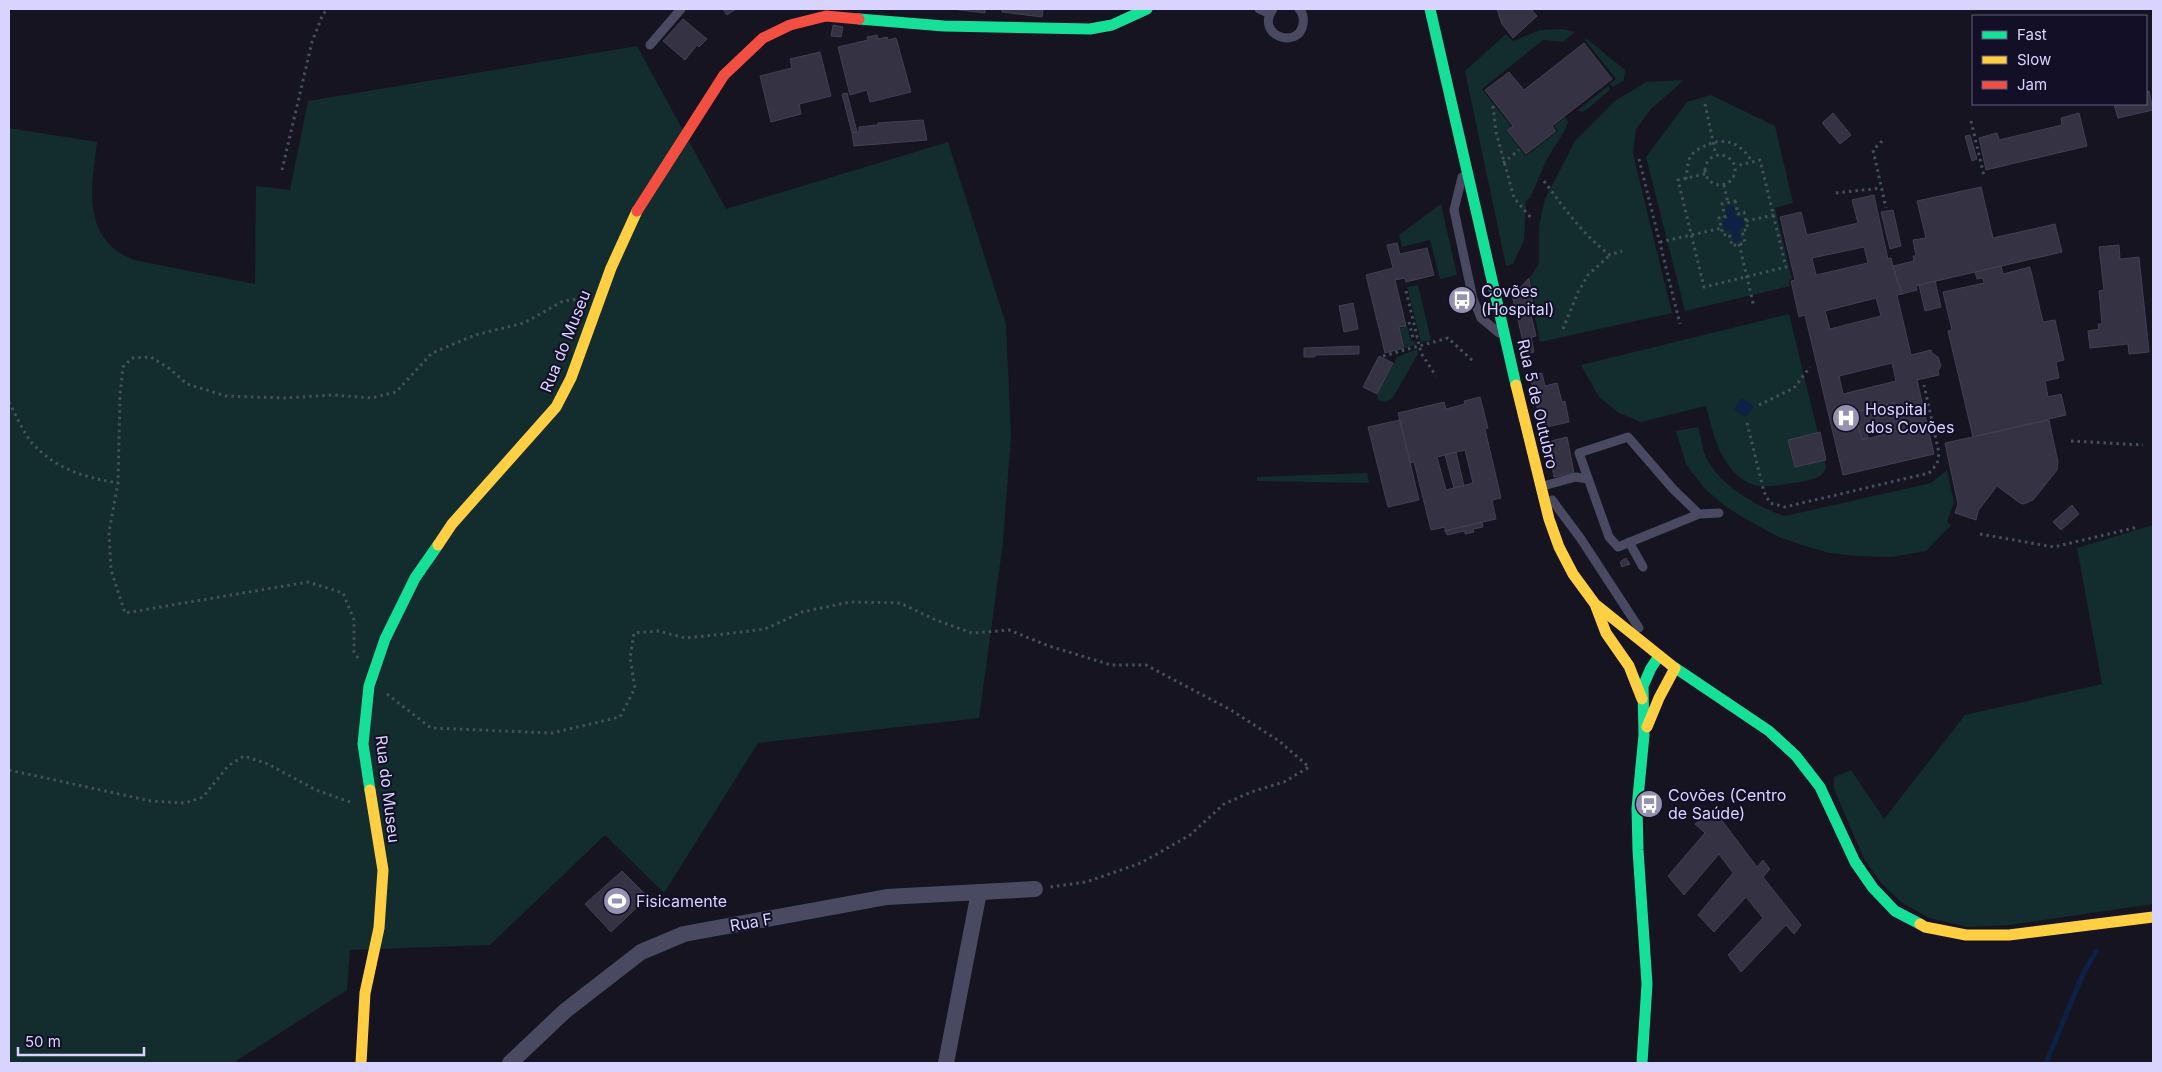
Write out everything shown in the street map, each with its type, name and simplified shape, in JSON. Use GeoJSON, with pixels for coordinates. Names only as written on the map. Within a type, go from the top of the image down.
{"type":"FeatureCollection","features":[{"type":"Feature","properties":{"kind":"street","name":"Rua do Museu"},"geometry":{"type":"LineString","coordinates":[[361,1063],[365,993],[378,928],[383,870],[363,744],[369,686],[385,639],[415,578],[452,524],[556,407],[571,378],[611,268],[639,206],[724,75],[763,38],[790,24],[827,12],[944,26],[1090,29],[1112,24],[1147,9]]}},
{"type":"Feature","properties":{"kind":"street","name":"Rua 5 de Outubro"},"geometry":{"type":"LineString","coordinates":[[1430,10],[1541,486],[1559,547],[1573,574],[1595,604],[1675,668],[1769,731],[1796,756],[1820,787],[1855,862],[1873,888],[1895,911],[1902,915],[1925,926],[1966,935],[2009,935],[2153,917]]}},
{"type":"Feature","properties":{"kind":"street"},"geometry":{"type":"LineString","coordinates":[[1595,604],[1606,633],[1619,649],[1634,676],[1642,701]]}},
{"type":"Feature","properties":{"kind":"street"},"geometry":{"type":"LineString","coordinates":[[1642,1063],[1645,1034],[1646,974],[1637,834],[1637,804],[1644,733],[1643,682],[1656,654]]}},
{"type":"Feature","properties":{"kind":"street"},"geometry":{"type":"LineString","coordinates":[[1644,733],[1659,698],[1675,668]]}},
{"type":"Feature","properties":{"kind":"street","name":"Rua F"},"geometry":{"type":"LineString","coordinates":[[510,1063],[565,1011],[641,952],[684,934],[887,897],[1035,889]]}},
{"type":"Feature","properties":{"kind":"street"},"geometry":{"type":"LineString","coordinates":[[946,1063],[979,892]]}},
{"type":"Feature","properties":{"kind":"lane"},"geometry":{"type":"LineString","coordinates":[[650,45],[681,9]]}},
{"type":"Feature","properties":{"kind":"lane"},"geometry":{"type":"LineString","coordinates":[[1259,9],[1271,11],[1268,21],[1272,31],[1280,37],[1291,38],[1302,28],[1304,17],[1299,9]]}},
{"type":"Feature","properties":{"kind":"lane"},"geometry":{"type":"LineString","coordinates":[[1466,159],[1454,210],[1473,299],[1481,318],[1505,337]]}},
{"type":"Feature","properties":{"kind":"lane"},"geometry":{"type":"LineString","coordinates":[[1699,514],[1673,489],[1628,437],[1579,453],[1609,537],[1618,547],[1699,514],[1719,513]]}},
{"type":"Feature","properties":{"kind":"lane"},"geometry":{"type":"LineString","coordinates":[[1588,479],[1576,477],[1541,486],[1581,539],[1656,654]]}},
{"type":"Feature","properties":{"kind":"lane"},"geometry":{"type":"LineString","coordinates":[[1630,542],[1643,567]]}},
{"type":"Feature","properties":{"kind":"path"},"geometry":{"type":"LineString","coordinates":[[282,170],[312,42],[323,14],[328,9]]}},
{"type":"Feature","properties":{"kind":"path"},"geometry":{"type":"LineString","coordinates":[[1706,104],[1716,155]]}},
{"type":"Feature","properties":{"kind":"path"},"geometry":{"type":"LineString","coordinates":[[1493,106],[1496,132],[1503,163],[1514,198],[1532,219]]}},
{"type":"Feature","properties":{"kind":"path"},"geometry":{"type":"LineString","coordinates":[[1972,121],[1984,176]]}},
{"type":"Feature","properties":{"kind":"path"},"geometry":{"type":"LineString","coordinates":[[1686,179],[1691,155],[1713,142],[1721,141],[1736,144],[1746,151],[1752,162]]}},
{"type":"Feature","properties":{"kind":"path"},"geometry":{"type":"LineString","coordinates":[[1882,141],[1873,150],[1886,208]]}},
{"type":"Feature","properties":{"kind":"path"},"geometry":{"type":"LineString","coordinates":[[1503,163],[1519,150]]}},
{"type":"Feature","properties":{"kind":"path"},"geometry":{"type":"LineString","coordinates":[[1716,155],[1728,157],[1736,166]]}},
{"type":"Feature","properties":{"kind":"path"},"geometry":{"type":"LineString","coordinates":[[1716,155],[1707,163],[1705,174],[1713,184],[1724,185],[1734,178],[1736,166]]}},
{"type":"Feature","properties":{"kind":"path"},"geometry":{"type":"LineString","coordinates":[[1639,159],[1680,324]]}},
{"type":"Feature","properties":{"kind":"path"},"geometry":{"type":"LineString","coordinates":[[1705,174],[1678,180],[1704,287],[1786,267],[1760,160],[1736,166]]}},
{"type":"Feature","properties":{"kind":"path"},"geometry":{"type":"LineString","coordinates":[[1544,181],[1585,234],[1610,255]]}},
{"type":"Feature","properties":{"kind":"path"},"geometry":{"type":"LineString","coordinates":[[1724,185],[1728,203]]}},
{"type":"Feature","properties":{"kind":"path"},"geometry":{"type":"LineString","coordinates":[[1836,193],[1881,188]]}},
{"type":"Feature","properties":{"kind":"path"},"geometry":{"type":"LineString","coordinates":[[1735,201],[1738,214],[1744,212],[1748,229],[1742,231],[1745,243],[1732,246],[1729,234],[1723,235],[1719,218],[1725,217],[1722,204],[1728,203],[1735,201]]}},
{"type":"Feature","properties":{"kind":"path"},"geometry":{"type":"LineString","coordinates":[[1746,221],[1774,215]]}},
{"type":"Feature","properties":{"kind":"path"},"geometry":{"type":"LineString","coordinates":[[1660,242],[1722,228]]}},
{"type":"Feature","properties":{"kind":"path"},"geometry":{"type":"LineString","coordinates":[[1738,244],[1754,307]]}},
{"type":"Feature","properties":{"kind":"path"},"geometry":{"type":"LineString","coordinates":[[1563,329],[1578,292],[1588,274],[1610,255],[1622,251]]}},
{"type":"Feature","properties":{"kind":"path"},"geometry":{"type":"LineString","coordinates":[[1406,291],[1421,354],[1436,376]]}},
{"type":"Feature","properties":{"kind":"path"},"geometry":{"type":"LineString","coordinates":[[600,296],[563,301],[524,323],[475,335],[432,353],[396,392],[372,398],[226,396],[187,384],[170,369],[151,357],[132,358],[124,368],[120,395],[118,483],[109,532],[111,570],[125,613],[308,582],[343,593],[354,620],[354,652],[371,679],[392,699],[431,728],[552,732],[620,717],[635,688],[630,658],[634,633],[658,631],[685,638],[726,634],[765,629],[802,612],[850,602],[900,604],[972,633],[1009,630],[1049,646],[1111,665],[1146,665],[1231,710],[1279,741],[1309,767],[1284,782],[1251,792],[1224,804],[1190,835],[1141,863],[1086,882],[1035,889]]}},
{"type":"Feature","properties":{"kind":"path"},"geometry":{"type":"LineString","coordinates":[[1408,322],[1413,338],[1417,337]]}},
{"type":"Feature","properties":{"kind":"path"},"geometry":{"type":"LineString","coordinates":[[1383,356],[1448,338],[1473,361]]}},
{"type":"Feature","properties":{"kind":"path"},"geometry":{"type":"LineString","coordinates":[[1759,405],[1794,388],[1810,367]]}},
{"type":"Feature","properties":{"kind":"path"},"geometry":{"type":"LineString","coordinates":[[1747,424],[1764,492],[1770,503],[1785,507],[1928,473],[1937,464],[1939,453],[1924,385]]}},
{"type":"Feature","properties":{"kind":"path"},"geometry":{"type":"LineString","coordinates":[[9,402],[32,442],[60,466],[86,478],[118,483]]}},
{"type":"Feature","properties":{"kind":"path"},"geometry":{"type":"LineString","coordinates":[[2072,441],[2143,445]]}},
{"type":"Feature","properties":{"kind":"path"},"geometry":{"type":"LineString","coordinates":[[1980,534],[2054,547],[2138,526]]}},
{"type":"Feature","properties":{"kind":"path"},"geometry":{"type":"LineString","coordinates":[[9,770],[151,801],[185,803],[203,797],[228,766],[244,756],[268,764],[316,790],[356,804],[372,806]]}},
{"type":"Feature","properties":{"kind":"green space"},"geometry":{"type":"Polygon","coordinates":[[[1562,29],[1575,32],[1563,42],[1543,40],[1482,89],[1511,126],[1506,130],[1526,156],[1558,131],[1554,126],[1565,117],[1568,122],[1546,161],[1529,199],[1526,200],[1524,240],[1513,264],[1506,266],[1465,71],[1506,34],[1513,41],[1540,30],[1562,29]]]}},
{"type":"Feature","properties":{"kind":"green space"},"geometry":{"type":"Polygon","coordinates":[[[1587,39],[1625,70],[1624,80],[1613,87],[1610,84],[1616,79],[1585,40],[1587,39]]]}},
{"type":"Feature","properties":{"kind":"green space"},"geometry":{"type":"Polygon","coordinates":[[[637,46],[726,209],[948,142],[1006,324],[1011,436],[1003,542],[979,718],[758,743],[664,893],[605,835],[490,945],[350,950],[347,990],[233,1063],[9,1063],[9,128],[97,142],[92,185],[94,215],[106,240],[119,252],[134,260],[255,284],[256,186],[290,190],[308,101],[637,46]]]}},
{"type":"Feature","properties":{"kind":"green space"},"geometry":{"type":"Polygon","coordinates":[[[1684,80],[1651,109],[1636,129],[1633,154],[1672,313],[1540,342],[1533,307],[1535,306],[1530,277],[1539,264],[1539,226],[1545,199],[1575,141],[1615,101],[1646,82],[1684,80]]]}},
{"type":"Feature","properties":{"kind":"green space"},"geometry":{"type":"Polygon","coordinates":[[[1608,86],[1610,90],[1591,106],[1581,112],[1578,110],[1608,86]]]}},
{"type":"Feature","properties":{"kind":"green space"},"geometry":{"type":"Polygon","coordinates":[[[1711,95],[1775,126],[1793,203],[1775,208],[1792,279],[1789,280],[1790,286],[1685,311],[1646,157],[1687,102],[1711,95]]]}},
{"type":"Feature","properties":{"kind":"green space"},"geometry":{"type":"Polygon","coordinates":[[[1441,204],[1457,275],[1440,279],[1430,240],[1402,247],[1399,235],[1441,204]]]}},
{"type":"Feature","properties":{"kind":"green space"},"geometry":{"type":"Polygon","coordinates":[[[1418,285],[1431,340],[1421,342],[1407,287],[1418,285]]]}},
{"type":"Feature","properties":{"kind":"green space"},"geometry":{"type":"Polygon","coordinates":[[[1789,314],[1826,469],[1820,476],[1811,480],[1763,486],[1754,485],[1743,480],[1734,472],[1721,452],[1706,406],[1641,422],[1619,413],[1599,397],[1581,365],[1789,314]]]}},
{"type":"Feature","properties":{"kind":"green space"},"geometry":{"type":"Polygon","coordinates":[[[1407,326],[1411,341],[1415,341],[1416,345],[1405,348],[1400,328],[1407,326]]]}},
{"type":"Feature","properties":{"kind":"green space"},"geometry":{"type":"Polygon","coordinates":[[[1417,349],[1418,354],[1392,399],[1385,402],[1378,400],[1377,395],[1397,357],[1417,349]]]}},
{"type":"Feature","properties":{"kind":"green space"},"geometry":{"type":"Polygon","coordinates":[[[1698,427],[1706,457],[1720,477],[1740,494],[1774,512],[1785,516],[1931,483],[1947,470],[1954,502],[1947,522],[1951,525],[1926,551],[1892,557],[1829,553],[1779,537],[1725,506],[1704,488],[1686,464],[1676,431],[1698,427]]]}},
{"type":"Feature","properties":{"kind":"green space"},"geometry":{"type":"Polygon","coordinates":[[[1367,473],[1369,483],[1257,481],[1257,477],[1367,473]]]}},
{"type":"Feature","properties":{"kind":"green space"},"geometry":{"type":"Polygon","coordinates":[[[2153,525],[2153,904],[2009,925],[1967,927],[1929,918],[1901,902],[1881,883],[1864,859],[1834,789],[1834,777],[1851,770],[1884,819],[1965,715],[2102,684],[2077,548],[2153,525]]]}},
{"type":"Feature","properties":{"kind":"water"},"geometry":{"type":"Polygon","coordinates":[[[1733,205],[1736,216],[1743,218],[1744,226],[1739,230],[1741,240],[1734,242],[1731,231],[1724,230],[1722,222],[1728,218],[1725,207],[1733,205]]]}},
{"type":"Feature","properties":{"kind":"water"},"geometry":{"type":"Polygon","coordinates":[[[1741,398],[1754,406],[1746,417],[1734,410],[1741,398]]]}},
{"type":"Feature","properties":{"kind":"building"},"geometry":{"type":"Polygon","coordinates":[[[723,9],[736,9],[727,15],[723,9]]]}},
{"type":"Feature","properties":{"kind":"building"},"geometry":{"type":"Polygon","coordinates":[[[951,9],[985,9],[985,13],[951,9]]]}},
{"type":"Feature","properties":{"kind":"building"},"geometry":{"type":"Polygon","coordinates":[[[1002,9],[1043,9],[1042,17],[1002,12],[1002,9]]]}},
{"type":"Feature","properties":{"kind":"building"},"geometry":{"type":"Polygon","coordinates":[[[1497,9],[1531,9],[1537,16],[1513,38],[1502,24],[1497,9]]]}},
{"type":"Feature","properties":{"kind":"building"},"geometry":{"type":"Polygon","coordinates":[[[683,19],[707,39],[699,47],[697,45],[685,60],[663,41],[683,19]]]}},
{"type":"Feature","properties":{"kind":"building"},"geometry":{"type":"Polygon","coordinates":[[[833,25],[843,27],[841,37],[831,36],[833,25]]]}},
{"type":"Feature","properties":{"kind":"building"},"geometry":{"type":"Polygon","coordinates":[[[877,35],[878,39],[887,37],[888,40],[896,38],[911,92],[870,102],[867,90],[850,95],[838,47],[868,40],[867,37],[877,35]]]}},
{"type":"Feature","properties":{"kind":"building"},"geometry":{"type":"Polygon","coordinates":[[[1584,43],[1612,79],[1552,126],[1556,131],[1526,154],[1507,130],[1513,126],[1485,90],[1509,72],[1524,90],[1584,43]]]}},
{"type":"Feature","properties":{"kind":"building"},"geometry":{"type":"Polygon","coordinates":[[[820,52],[831,96],[799,104],[801,114],[771,122],[760,76],[792,68],[790,59],[820,52]]]}},
{"type":"Feature","properties":{"kind":"building"},"geometry":{"type":"Polygon","coordinates":[[[2149,91],[2153,110],[2118,118],[2114,105],[2147,105],[2147,92],[2149,91]]]}},
{"type":"Feature","properties":{"kind":"building"},"geometry":{"type":"Polygon","coordinates":[[[847,93],[857,132],[852,133],[842,94],[847,93]]]}},
{"type":"Feature","properties":{"kind":"building"},"geometry":{"type":"Polygon","coordinates":[[[1833,113],[1851,135],[1840,144],[1822,123],[1833,113]]]}},
{"type":"Feature","properties":{"kind":"building"},"geometry":{"type":"Polygon","coordinates":[[[2079,113],[2087,146],[1986,170],[1979,138],[1997,133],[1999,140],[2062,125],[2061,118],[2079,113]]]}},
{"type":"Feature","properties":{"kind":"building"},"geometry":{"type":"Polygon","coordinates":[[[923,120],[927,140],[854,146],[852,133],[859,132],[859,127],[878,125],[878,123],[923,120]]]}},
{"type":"Feature","properties":{"kind":"building"},"geometry":{"type":"Polygon","coordinates":[[[1970,135],[1977,159],[1972,161],[1965,136],[1970,135]]]}},
{"type":"Feature","properties":{"kind":"building"},"geometry":{"type":"Polygon","coordinates":[[[1981,187],[1993,238],[2055,224],[2062,252],[1919,285],[1916,286],[1917,290],[1902,294],[1893,266],[1914,261],[1913,256],[1916,256],[1913,240],[1926,238],[1917,201],[1981,187]]]}},
{"type":"Feature","properties":{"kind":"building"},"geometry":{"type":"Polygon","coordinates":[[[1874,195],[1888,259],[1891,258],[1898,285],[1900,285],[1902,294],[1897,295],[1911,355],[1931,350],[1938,357],[1941,366],[1938,371],[1939,375],[1917,380],[1934,454],[1843,475],[1805,315],[1799,317],[1791,281],[1795,280],[1780,217],[1801,212],[1807,235],[1858,223],[1852,200],[1874,195]],[[1864,247],[1812,258],[1816,275],[1868,263],[1864,247]],[[1876,298],[1825,311],[1830,329],[1881,316],[1876,298]],[[1892,363],[1839,376],[1843,394],[1896,381],[1892,363]],[[1895,403],[1855,412],[1862,440],[1901,430],[1895,403]]]}},
{"type":"Feature","properties":{"kind":"building"},"geometry":{"type":"Polygon","coordinates":[[[1893,210],[1901,246],[1890,249],[1881,212],[1893,210]]]}},
{"type":"Feature","properties":{"kind":"building"},"geometry":{"type":"Polygon","coordinates":[[[1397,243],[1400,254],[1427,248],[1434,275],[1406,282],[1405,278],[1395,280],[1406,326],[1399,327],[1404,348],[1385,353],[1366,275],[1393,268],[1387,245],[1397,243]]]}},
{"type":"Feature","properties":{"kind":"building"},"geometry":{"type":"Polygon","coordinates":[[[2119,245],[2120,259],[2139,257],[2149,352],[2129,354],[2128,344],[2090,348],[2088,331],[2099,329],[2098,324],[2102,324],[2099,291],[2104,290],[2099,247],[2119,245]]]}},
{"type":"Feature","properties":{"kind":"building"},"geometry":{"type":"Polygon","coordinates":[[[2001,266],[2003,274],[2030,267],[2043,322],[2055,320],[2064,360],[2056,362],[2059,378],[2045,381],[2048,397],[2061,394],[2066,415],[1973,437],[1948,331],[1952,330],[1943,292],[1984,283],[1983,278],[1977,279],[1975,272],[2001,266]]]}},
{"type":"Feature","properties":{"kind":"building"},"geometry":{"type":"Polygon","coordinates":[[[1529,278],[1533,306],[1529,307],[1536,336],[1531,337],[1534,352],[1526,354],[1512,295],[1520,293],[1519,289],[1529,278]]]}},
{"type":"Feature","properties":{"kind":"building"},"geometry":{"type":"Polygon","coordinates":[[[1935,281],[1941,307],[1925,311],[1919,285],[1935,281]]]}},
{"type":"Feature","properties":{"kind":"building"},"geometry":{"type":"Polygon","coordinates":[[[1353,303],[1358,329],[1344,332],[1339,306],[1353,303]]]}},
{"type":"Feature","properties":{"kind":"building"},"geometry":{"type":"Polygon","coordinates":[[[1359,346],[1359,354],[1304,357],[1304,348],[1359,346]]]}},
{"type":"Feature","properties":{"kind":"building"},"geometry":{"type":"Polygon","coordinates":[[[1379,356],[1393,363],[1377,394],[1363,387],[1379,356]]]}},
{"type":"Feature","properties":{"kind":"building"},"geometry":{"type":"Polygon","coordinates":[[[1542,373],[1545,386],[1557,383],[1562,402],[1565,401],[1569,422],[1542,428],[1530,376],[1542,373]]]}},
{"type":"Feature","properties":{"kind":"building"},"geometry":{"type":"Polygon","coordinates":[[[1480,397],[1488,428],[1485,429],[1501,498],[1492,500],[1496,519],[1445,531],[1445,527],[1431,530],[1414,462],[1410,463],[1398,413],[1444,402],[1446,409],[1465,404],[1464,401],[1480,397]],[[1465,450],[1437,457],[1446,490],[1473,483],[1465,450]]]}},
{"type":"Feature","properties":{"kind":"building"},"geometry":{"type":"Polygon","coordinates":[[[1895,403],[1901,430],[1894,432],[1893,427],[1867,433],[1868,438],[1862,440],[1855,412],[1869,409],[1871,415],[1882,413],[1881,406],[1895,403]]]}},
{"type":"Feature","properties":{"kind":"building"},"geometry":{"type":"Polygon","coordinates":[[[1400,420],[1419,500],[1388,507],[1368,427],[1400,420]]]}},
{"type":"Feature","properties":{"kind":"building"},"geometry":{"type":"Polygon","coordinates":[[[2049,420],[2058,462],[2057,470],[2033,500],[2024,504],[2020,503],[1997,486],[1978,511],[1976,520],[1955,513],[1958,504],[1945,443],[2049,420]]]}},
{"type":"Feature","properties":{"kind":"building"},"geometry":{"type":"Polygon","coordinates":[[[1820,432],[1826,460],[1795,467],[1788,440],[1820,432]]]}},
{"type":"Feature","properties":{"kind":"building"},"geometry":{"type":"Polygon","coordinates":[[[1567,437],[1574,473],[1554,477],[1547,442],[1567,437]]]}},
{"type":"Feature","properties":{"kind":"building"},"geometry":{"type":"Polygon","coordinates":[[[1456,452],[1464,486],[1454,488],[1445,455],[1456,452]]]}},
{"type":"Feature","properties":{"kind":"building"},"geometry":{"type":"Polygon","coordinates":[[[2072,505],[2079,514],[2061,530],[2053,522],[2072,505]]]}},
{"type":"Feature","properties":{"kind":"building"},"geometry":{"type":"Polygon","coordinates":[[[1482,522],[1483,527],[1473,529],[1474,532],[1465,534],[1465,531],[1447,535],[1445,531],[1482,522]]]}},
{"type":"Feature","properties":{"kind":"building"},"geometry":{"type":"Polygon","coordinates":[[[1626,558],[1630,564],[1622,567],[1620,562],[1626,558]]]}},
{"type":"Feature","properties":{"kind":"building"},"geometry":{"type":"Polygon","coordinates":[[[1714,810],[1757,867],[1763,860],[1770,869],[1763,877],[1801,925],[1794,934],[1786,925],[1741,972],[1728,955],[1763,918],[1746,897],[1714,932],[1698,915],[1733,873],[1719,854],[1684,895],[1668,876],[1705,833],[1695,824],[1714,810]]]}},
{"type":"Feature","properties":{"kind":"building","name":"Fisicamente"},"geometry":{"type":"Polygon","coordinates":[[[622,871],[648,897],[611,932],[585,904],[622,871]]]}},
{"type":"Feature","properties":{"kind":"waterway"},"geometry":{"type":"LineString","coordinates":[[2046,1063],[2082,976],[2096,951]]}},
{"type":"Feature","properties":{"kind":"traffic: fast"},"geometry":{"type":"LineString","coordinates":[[859,19],[944,26],[1090,29],[1112,25],[1147,9]]}},
{"type":"Feature","properties":{"kind":"traffic: fast"},"geometry":{"type":"LineString","coordinates":[[1430,9],[1516,385]]}},
{"type":"Feature","properties":{"kind":"traffic: fast"},"geometry":{"type":"LineString","coordinates":[[370,790],[363,744],[369,686],[385,639],[415,578],[438,545]]}},
{"type":"Feature","properties":{"kind":"traffic: fast"},"geometry":{"type":"LineString","coordinates":[[1642,1063],[1647,984],[1637,808],[1644,735],[1643,686],[1659,656]]}},
{"type":"Feature","properties":{"kind":"traffic: fast"},"geometry":{"type":"LineString","coordinates":[[1671,665],[1769,731],[1796,756],[1820,787],[1855,862],[1873,888],[1895,911],[1920,924]]}},
{"type":"Feature","properties":{"kind":"traffic: slow"},"geometry":{"type":"LineString","coordinates":[[438,545],[452,524],[556,407],[571,378],[611,268],[637,211]]}},
{"type":"Feature","properties":{"kind":"traffic: slow"},"geometry":{"type":"LineString","coordinates":[[1516,385],[1549,519],[1559,547],[1573,574],[1595,604],[1671,665]]}},
{"type":"Feature","properties":{"kind":"traffic: slow"},"geometry":{"type":"LineString","coordinates":[[1595,604],[1606,633],[1629,666],[1642,699]]}},
{"type":"Feature","properties":{"kind":"traffic: slow"},"geometry":{"type":"LineString","coordinates":[[1647,727],[1659,698],[1675,668]]}},
{"type":"Feature","properties":{"kind":"traffic: slow"},"geometry":{"type":"LineString","coordinates":[[361,1063],[365,993],[379,928],[383,870],[370,790]]}},
{"type":"Feature","properties":{"kind":"traffic: slow"},"geometry":{"type":"LineString","coordinates":[[1920,924],[1925,927],[1966,935],[2009,935],[2153,917]]}},
{"type":"Feature","properties":{"kind":"traffic: jam"},"geometry":{"type":"LineString","coordinates":[[637,211],[724,75],[763,38],[790,25],[826,16],[859,19]]}},
{"type":"Feature","properties":{"kind":"place","name":"Covões (Hospital)"},"geometry":{"type":"Point","coordinates":[1462,300]}},
{"type":"Feature","properties":{"kind":"place","name":"Hospital dos Covões"},"geometry":{"type":"Point","coordinates":[1846,418]}},
{"type":"Feature","properties":{"kind":"place","name":"Covões (Centro de Saúde)"},"geometry":{"type":"Point","coordinates":[1649,804]}},
{"type":"Feature","properties":{"kind":"place","name":"Fisicamente"},"geometry":{"type":"Point","coordinates":[617,901]}}]}
